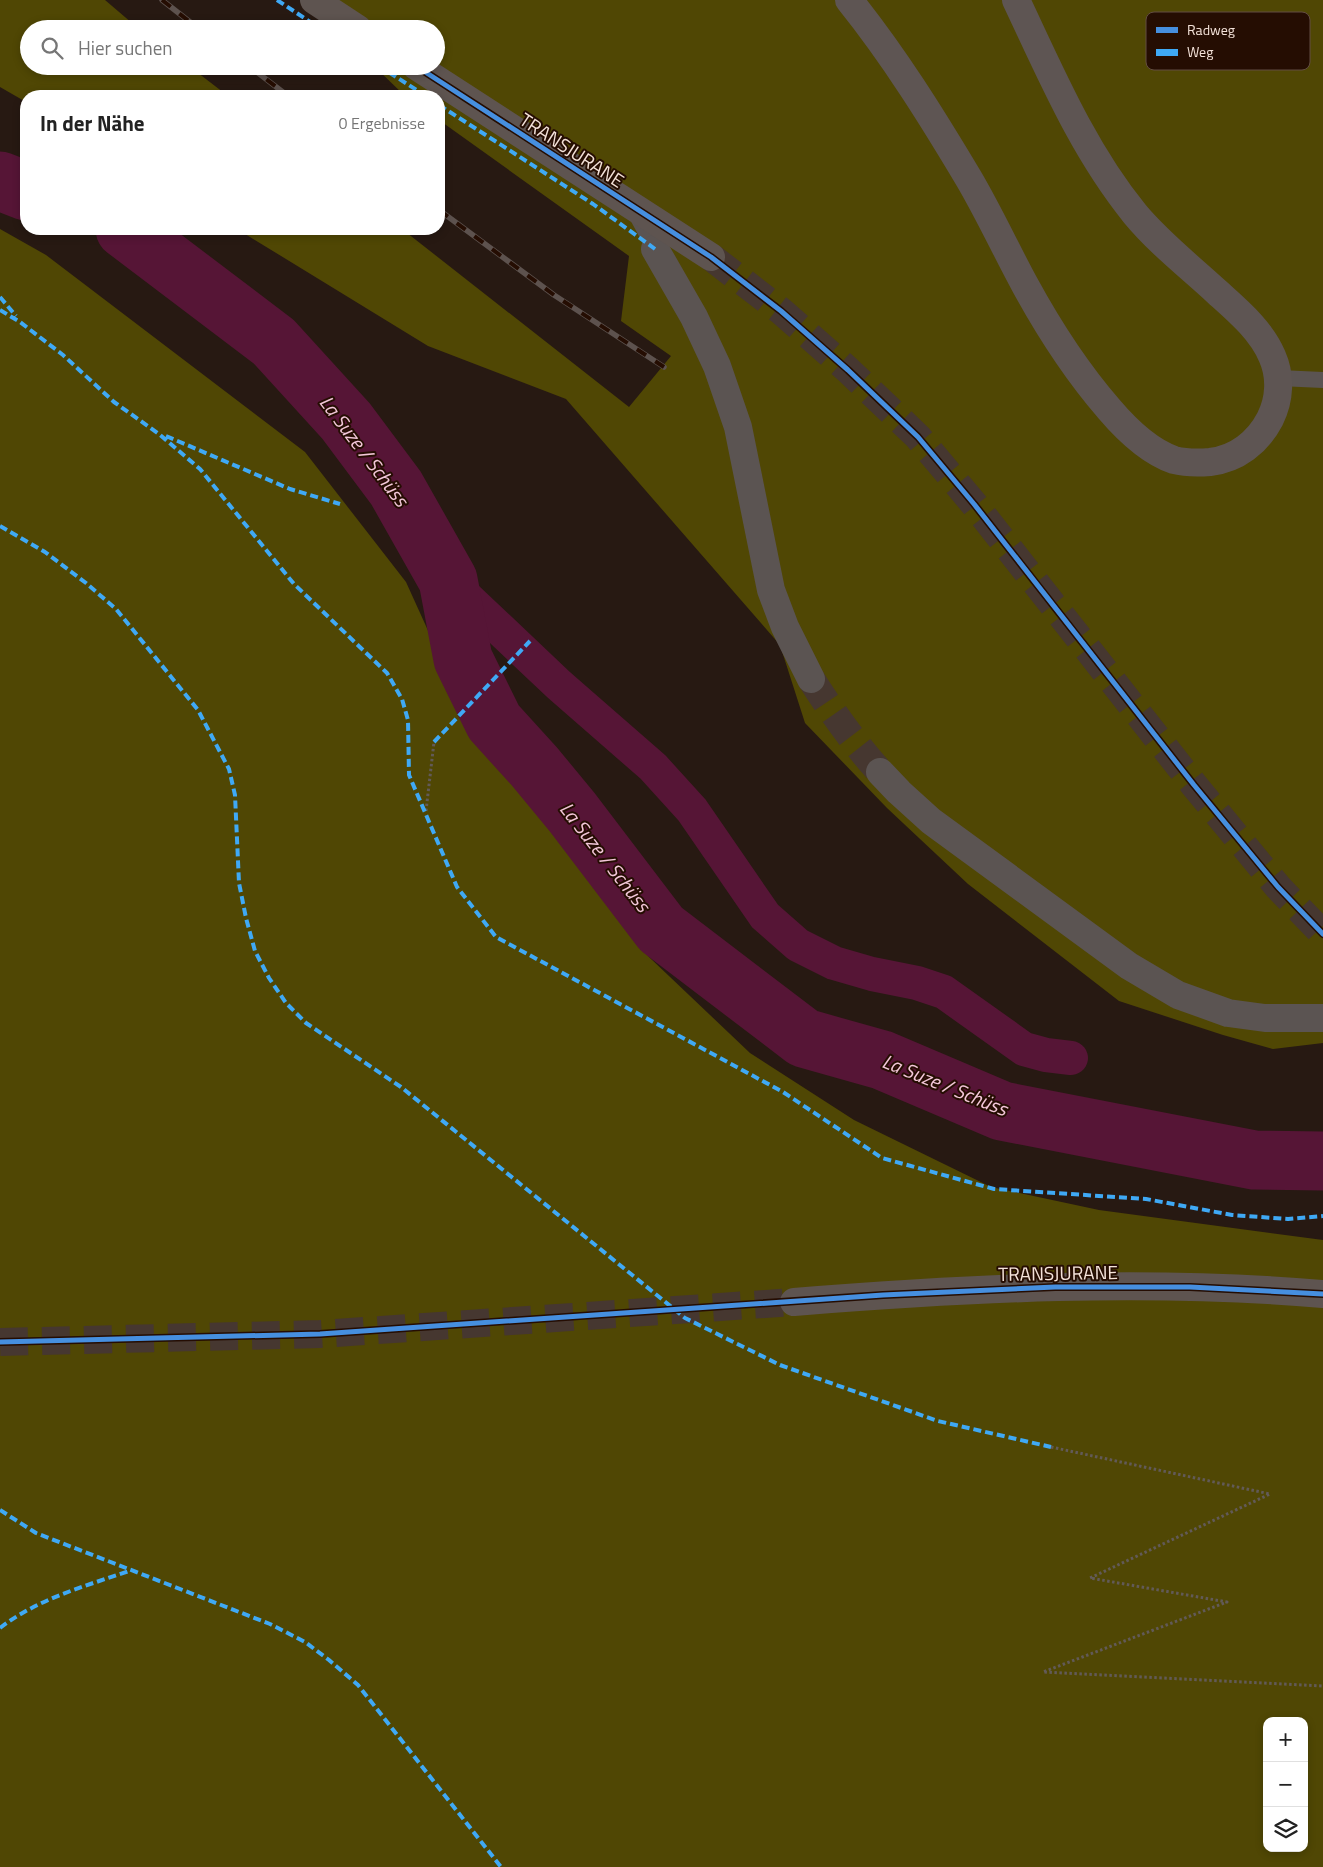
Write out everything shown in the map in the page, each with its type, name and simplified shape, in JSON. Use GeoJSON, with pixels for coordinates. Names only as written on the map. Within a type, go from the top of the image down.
{"type":"FeatureCollection","features":[{"type":"Feature","properties":{"kind":"main road"},"geometry":{"type":"LineString","coordinates":[[314,0],[344,20]]}},
{"type":"Feature","properties":{"kind":"main road","name":"TRANSJURANE"},"geometry":{"type":"LineString","coordinates":[[430,75],[712,257]]}},
{"type":"Feature","properties":{"kind":"main road","name":"TRANSJURANE"},"geometry":{"type":"LineString","coordinates":[[794,1302],[980,1290],[1124,1286],[1252,1289],[1323,1294]]}},
{"type":"Feature","properties":{"kind":"street"},"geometry":{"type":"LineString","coordinates":[[849,0],[875,33],[926,109],[972,183],[1026,287],[1057,341],[1086,383],[1121,424],[1152,449],[1174,460],[1197,464],[1220,461],[1245,450],[1264,431],[1277,406],[1278,378],[1272,355],[1258,332],[1231,304],[1178,257],[1137,216],[1108,179],[1082,136],[1016,0]]}},
{"type":"Feature","properties":{"kind":"street"},"geometry":{"type":"LineString","coordinates":[[655,249],[694,317],[717,366],[738,427],[771,590],[785,627],[811,679]]}},
{"type":"Feature","properties":{"kind":"street"},"geometry":{"type":"LineString","coordinates":[[880,772],[899,792],[931,820],[1129,966],[1178,995],[1228,1014],[1265,1018],[1323,1018]]}},
{"type":"Feature","properties":{"kind":"lane"},"geometry":{"type":"LineString","coordinates":[[632,207],[655,249]]}},
{"type":"Feature","properties":{"kind":"lane"},"geometry":{"type":"LineString","coordinates":[[1278,378],[1323,380]]}},
{"type":"Feature","properties":{"kind":"path"},"geometry":{"type":"LineString","coordinates":[[426,811],[434,742]]}},
{"type":"Feature","properties":{"kind":"path"},"geometry":{"type":"LineString","coordinates":[[1051,1447],[1270,1494],[1090,1578],[1227,1602],[1043,1672],[1323,1686]]}},
{"type":"Feature","properties":{"kind":"shaded area"},"geometry":{"type":"Polygon","coordinates":[[[0,0],[105,0],[128,20],[20,20],[20,75],[201,75],[220,90],[20,90],[20,99],[0,87],[0,0]]]}},
{"type":"Feature","properties":{"kind":"shaded area"},"geometry":{"type":"Polygon","coordinates":[[[306,0],[1323,0],[1323,1043],[1273,1049],[1223,1035],[1119,1001],[968,884],[887,808],[805,723],[780,645],[566,399],[428,346],[247,235],[410,235],[629,407],[671,356],[621,321],[629,256],[445,124],[445,90],[399,90],[383,75],[445,75],[445,20],[327,20],[306,0]]]}},
{"type":"Feature","properties":{"kind":"shaded area"},"geometry":{"type":"Polygon","coordinates":[[[0,229],[46,255],[305,452],[406,582],[450,679],[521,790],[649,957],[750,1053],[854,1120],[991,1187],[1099,1210],[1323,1240],[1323,1867],[0,1867],[0,229]]]}},
{"type":"Feature","properties":{"kind":"waterway","name":"La Suze / Schüss"},"geometry":{"type":"LineString","coordinates":[[0,181],[20,189]]}},
{"type":"Feature","properties":{"kind":"waterway","name":"La Suze / Schüss"},"geometry":{"type":"LineString","coordinates":[[133,235],[274,342],[346,421],[396,488],[448,580],[463,659],[494,722],[572,812],[661,929],[804,1038],[882,1060],[1002,1111],[1254,1160],[1323,1161]]}},
{"type":"Feature","properties":{"kind":"waterway"},"geometry":{"type":"LineString","coordinates":[[448,580],[559,685],[653,767],[692,810],[765,916],[798,945],[834,963],[872,974],[917,983],[944,992],[1024,1049],[1046,1055],[1071,1058]]}},
{"type":"Feature","properties":{"kind":"tunnel"},"geometry":{"type":"LineString","coordinates":[[711,257],[781,311],[848,370],[918,437],[974,504],[1194,785],[1278,887],[1323,934]]}},
{"type":"Feature","properties":{"kind":"tunnel"},"geometry":{"type":"LineString","coordinates":[[811,679],[861,750],[880,772]]}},
{"type":"Feature","properties":{"kind":"tunnel"},"geometry":{"type":"LineString","coordinates":[[0,1342],[320,1334],[794,1302]]}},
{"type":"Feature","properties":{"kind":"railway"},"geometry":{"type":"LineString","coordinates":[[162,0],[188,20]]}},
{"type":"Feature","properties":{"kind":"railway"},"geometry":{"type":"LineString","coordinates":[[261,75],[280,90]]}},
{"type":"Feature","properties":{"kind":"railway"},"geometry":{"type":"LineString","coordinates":[[445,214],[554,295],[664,367]]}},
{"type":"Feature","properties":{"kind":"marked path"},"geometry":{"type":"LineString","coordinates":[[277,0],[307,20]]}},
{"type":"Feature","properties":{"kind":"marked path"},"geometry":{"type":"LineString","coordinates":[[393,75],[417,90]]}},
{"type":"Feature","properties":{"kind":"marked path"},"geometry":{"type":"LineString","coordinates":[[445,109],[593,204],[655,249]]}},
{"type":"Feature","properties":{"kind":"marked path"},"geometry":{"type":"LineString","coordinates":[[0,297],[16,316]]}},
{"type":"Feature","properties":{"kind":"marked path"},"geometry":{"type":"LineString","coordinates":[[0,310],[20,322],[63,355],[114,402],[159,434],[200,469],[294,584],[387,673],[402,699],[408,720],[409,775],[457,887],[496,937],[783,1092],[882,1158],[994,1189],[1146,1199],[1232,1215],[1288,1219],[1323,1216]]}},
{"type":"Feature","properties":{"kind":"marked path"},"geometry":{"type":"LineString","coordinates":[[166,436],[290,489],[340,504]]}},
{"type":"Feature","properties":{"kind":"marked path"},"geometry":{"type":"LineString","coordinates":[[0,526],[45,552],[116,609],[198,710],[229,769],[235,795],[239,883],[255,951],[269,978],[286,1003],[306,1023],[401,1087],[685,1318],[780,1365],[938,1421],[1051,1447]]}},
{"type":"Feature","properties":{"kind":"marked path"},"geometry":{"type":"LineString","coordinates":[[434,742],[530,641]]}},
{"type":"Feature","properties":{"kind":"marked path"},"geometry":{"type":"LineString","coordinates":[[0,1510],[36,1533],[270,1624],[305,1642],[358,1685],[501,1867]]}},
{"type":"Feature","properties":{"kind":"marked path"},"geometry":{"type":"LineString","coordinates":[[0,1628],[47,1601],[80,1587],[132,1570]]}},
{"type":"Feature","properties":{"kind":"cycle path"},"geometry":{"type":"LineString","coordinates":[[430,75],[711,257],[781,311],[848,370],[918,437],[974,504],[1194,785],[1278,887],[1323,934]]}},
{"type":"Feature","properties":{"kind":"cycle path"},"geometry":{"type":"LineString","coordinates":[[0,1342],[320,1334],[883,1295],[1055,1287],[1190,1287],[1323,1294]]}}]}
